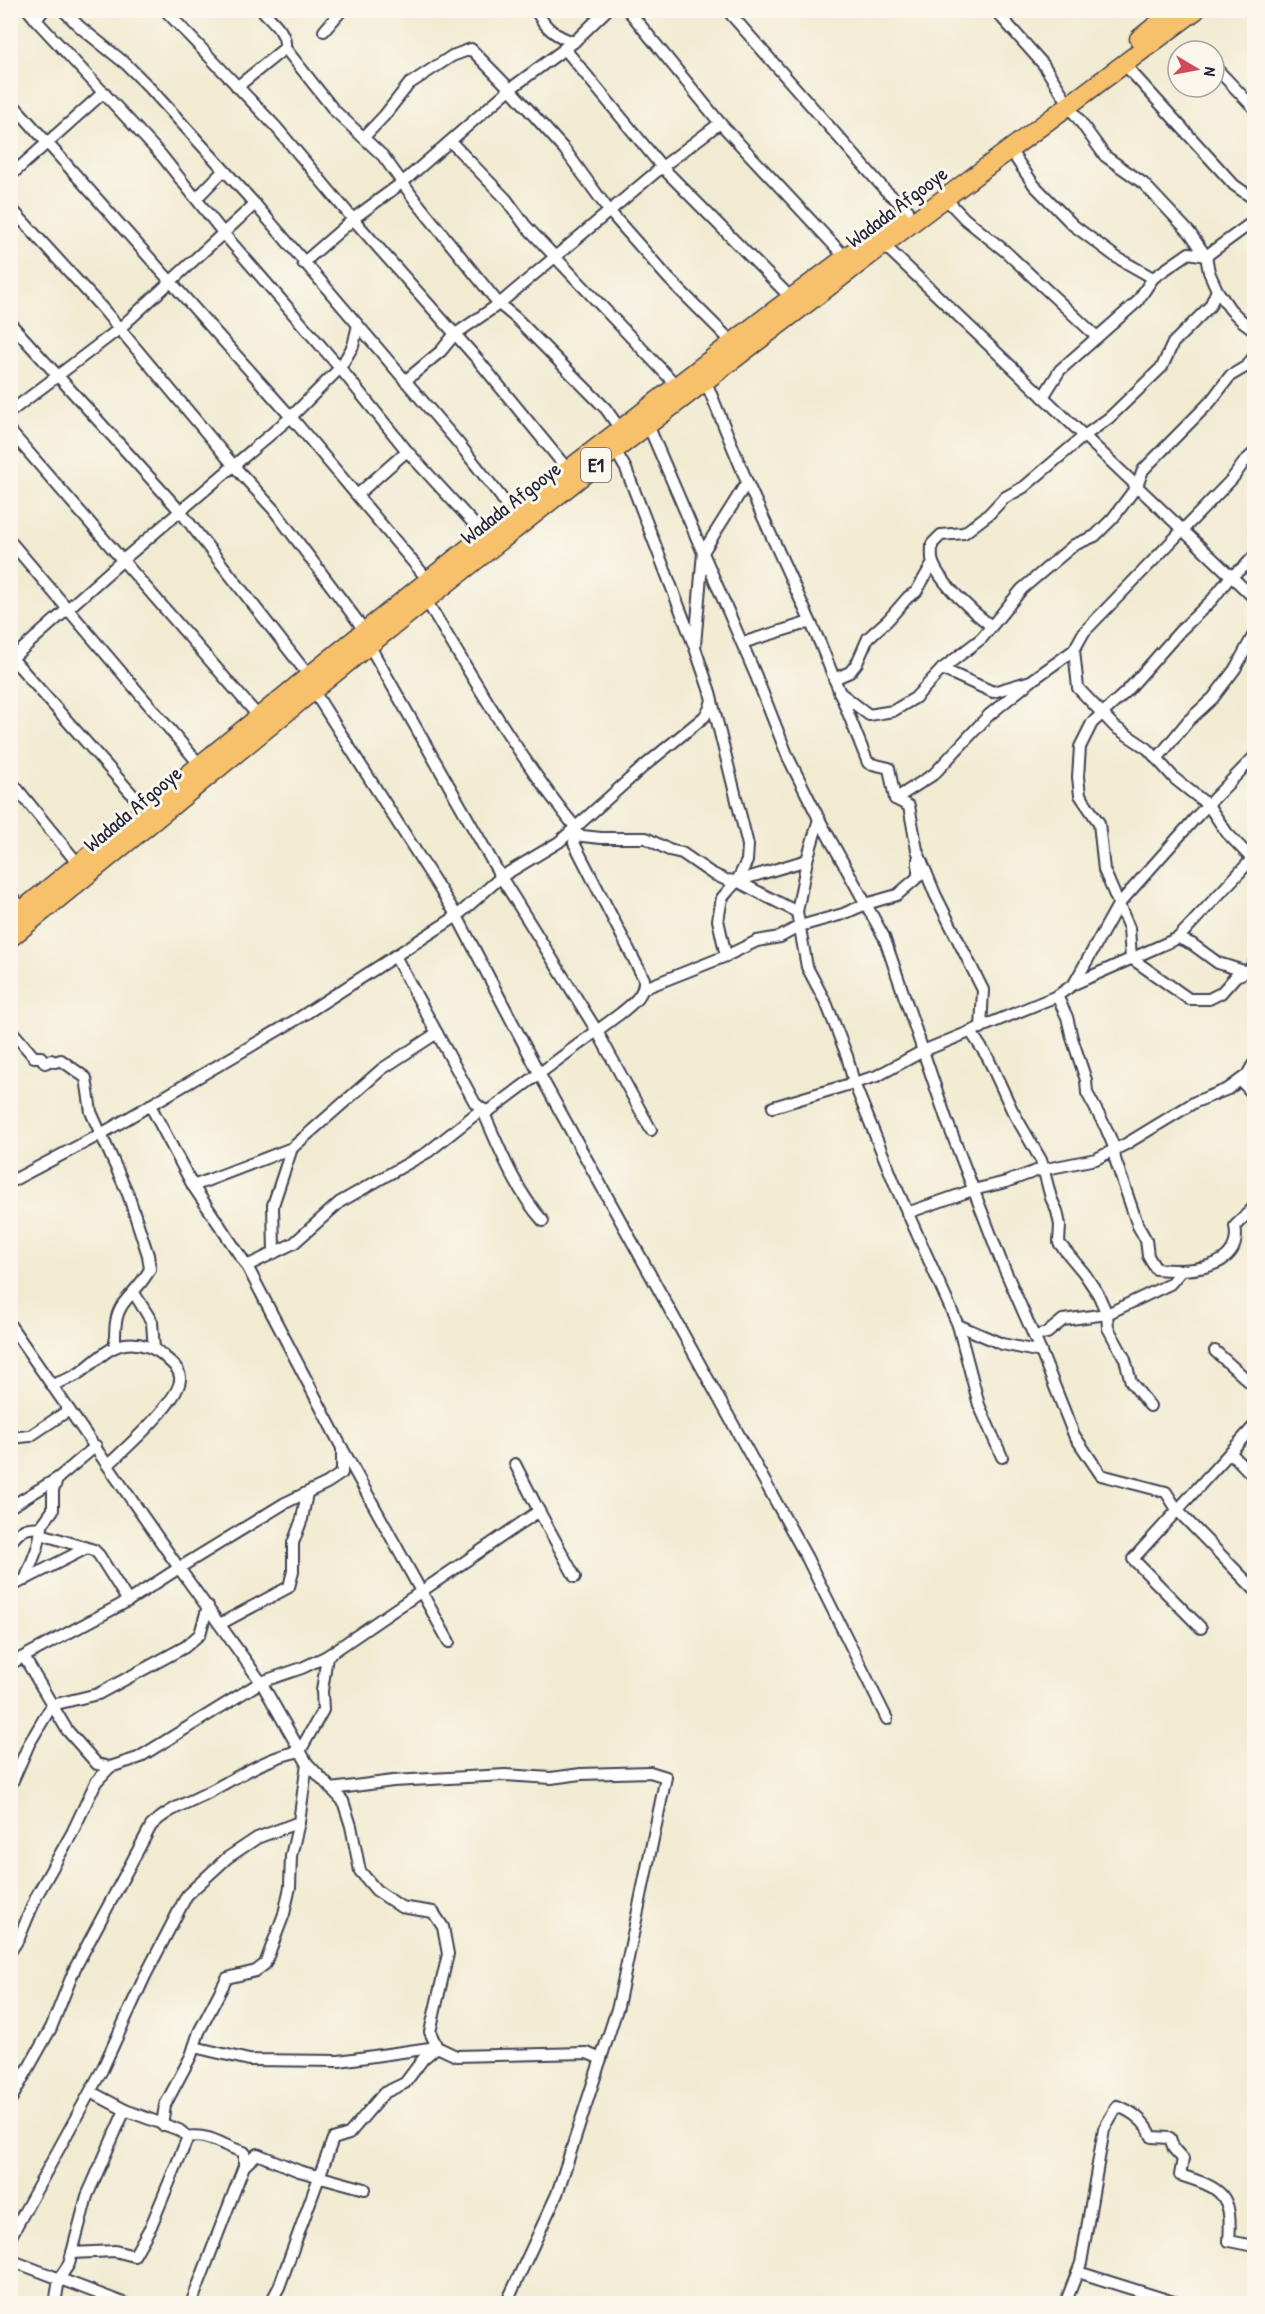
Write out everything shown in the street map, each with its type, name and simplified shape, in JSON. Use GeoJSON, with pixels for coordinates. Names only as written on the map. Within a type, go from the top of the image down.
{"type":"FeatureCollection","features":[{"type":"Feature","properties":{"kind":"highway","name":"Wadada Afgooye"},"geometry":{"type":"LineString","coordinates":[[367,638],[426,600],[615,450],[1010,150],[1175,10]]}},
{"type":"Feature","properties":{"kind":"highway","name":"Wadada Afgooye"},"geometry":{"type":"LineString","coordinates":[[10,938],[367,638],[429,581],[620,429],[908,210],[1066,101],[1125,64],[1196,10]]}},
{"type":"Feature","properties":{"kind":"highway","name":"Wadada Afgooye"},"geometry":{"type":"LineString","coordinates":[[17,915],[259,717],[311,683]]}},
{"type":"Feature","properties":{"kind":"street"},"geometry":{"type":"LineString","coordinates":[[28,10],[197,198],[224,234],[340,368],[407,451],[485,536]]}},
{"type":"Feature","properties":{"kind":"street"},"geometry":{"type":"LineString","coordinates":[[36,21],[44,10]]}},
{"type":"Feature","properties":{"kind":"street"},"geometry":{"type":"LineString","coordinates":[[63,10],[80,27],[126,64],[255,204],[467,454],[512,514]]}},
{"type":"Feature","properties":{"kind":"street"},"geometry":{"type":"LineString","coordinates":[[165,10],[284,135],[568,470]]}},
{"type":"Feature","properties":{"kind":"street"},"geometry":{"type":"LineString","coordinates":[[237,87],[285,48],[286,39],[262,10]]}},
{"type":"Feature","properties":{"kind":"street"},"geometry":{"type":"LineString","coordinates":[[324,31],[342,10]]}},
{"type":"Feature","properties":{"kind":"street"},"geometry":{"type":"LineString","coordinates":[[536,10],[543,24],[569,45],[662,167],[791,298]]}},
{"type":"Feature","properties":{"kind":"street"},"geometry":{"type":"LineString","coordinates":[[303,263],[353,219],[403,182],[510,89],[569,45],[607,10]]}},
{"type":"Feature","properties":{"kind":"street"},"geometry":{"type":"LineString","coordinates":[[628,10],[720,123],[845,257]]}},
{"type":"Feature","properties":{"kind":"street"},"geometry":{"type":"LineString","coordinates":[[727,10],[885,190],[908,210]]}},
{"type":"Feature","properties":{"kind":"street"},"geometry":{"type":"LineString","coordinates":[[995,10],[1043,64],[1105,156],[1143,183],[1170,210],[1206,256],[1209,272],[1217,290],[1242,321],[1254,330]]}},
{"type":"Feature","properties":{"kind":"street"},"geometry":{"type":"LineString","coordinates":[[1250,10],[1254,14]]}},
{"type":"Feature","properties":{"kind":"street"},"geometry":{"type":"LineString","coordinates":[[285,48],[334,110],[364,137],[403,182],[499,304],[516,318],[606,409],[620,429]]}},
{"type":"Feature","properties":{"kind":"street"},"geometry":{"type":"LineString","coordinates":[[364,137],[409,84],[465,50],[471,49],[565,150],[610,212],[669,279],[733,343]]}},
{"type":"Feature","properties":{"kind":"street"},"geometry":{"type":"LineString","coordinates":[[1125,64],[1234,185],[1254,199]]}},
{"type":"Feature","properties":{"kind":"street"},"geometry":{"type":"LineString","coordinates":[[1226,79],[1254,108]]}},
{"type":"Feature","properties":{"kind":"street"},"geometry":{"type":"LineString","coordinates":[[10,176],[104,92]]}},
{"type":"Feature","properties":{"kind":"street"},"geometry":{"type":"LineString","coordinates":[[10,101],[291,417],[429,581]]}},
{"type":"Feature","properties":{"kind":"street"},"geometry":{"type":"LineString","coordinates":[[405,381],[441,351],[454,335],[499,304],[662,167],[720,123]]}},
{"type":"Feature","properties":{"kind":"street"},"geometry":{"type":"LineString","coordinates":[[451,141],[677,386]]}},
{"type":"Feature","properties":{"kind":"street"},"geometry":{"type":"LineString","coordinates":[[1010,150],[1034,185],[1073,225],[1116,256],[1153,278]]}},
{"type":"Feature","properties":{"kind":"street"},"geometry":{"type":"LineString","coordinates":[[197,198],[224,170]]}},
{"type":"Feature","properties":{"kind":"street"},"geometry":{"type":"LineString","coordinates":[[945,198],[1097,337]]}},
{"type":"Feature","properties":{"kind":"street"},"geometry":{"type":"LineString","coordinates":[[10,411],[119,329],[255,204]]}},
{"type":"Feature","properties":{"kind":"street"},"geometry":{"type":"LineString","coordinates":[[10,207],[119,329],[274,510],[367,638],[501,877],[597,1031],[651,1130]]}},
{"type":"Feature","properties":{"kind":"street"},"geometry":{"type":"LineString","coordinates":[[1043,397],[1060,370],[1137,302],[1153,278],[1189,253],[1206,256],[1254,221]]}},
{"type":"Feature","properties":{"kind":"street"},"geometry":{"type":"LineString","coordinates":[[884,245],[1254,598]]}},
{"type":"Feature","properties":{"kind":"street"},"geometry":{"type":"LineString","coordinates":[[991,626],[974,613],[954,592],[933,563],[932,544],[941,535],[964,533],[1004,498],[1024,487],[1109,418],[1162,367],[1173,343],[1210,306],[1217,290]]}},
{"type":"Feature","properties":{"kind":"street"},"geometry":{"type":"LineString","coordinates":[[10,323],[180,511],[311,683],[457,916],[540,1074],[807,1558],[887,1719]]}},
{"type":"Feature","properties":{"kind":"street"},"geometry":{"type":"LineString","coordinates":[[146,810],[11,658],[291,417],[340,368],[353,346],[358,325]]}},
{"type":"Feature","properties":{"kind":"street"},"geometry":{"type":"LineString","coordinates":[[839,692],[869,715],[893,711],[915,698],[942,669],[982,638],[1022,589],[1074,545],[1095,536],[1113,518],[1137,486],[1143,470],[1211,401],[1230,376],[1246,366],[1254,356]]}},
{"type":"Feature","properties":{"kind":"street"},"geometry":{"type":"LineString","coordinates":[[247,1266],[294,1243],[340,1202],[429,1152],[482,1109],[489,1110],[621,1014],[645,988],[726,957],[757,941],[780,938],[801,926],[897,895],[918,877],[917,850],[909,806],[896,799],[889,768],[868,763],[706,382]]}},
{"type":"Feature","properties":{"kind":"street"},"geometry":{"type":"LineString","coordinates":[[648,425],[742,643],[788,757],[819,819],[884,937],[947,1121],[1001,1261],[1074,1435],[1101,1475],[1166,1492],[1178,1511],[1254,1589]]}},
{"type":"Feature","properties":{"kind":"street"},"geometry":{"type":"LineString","coordinates":[[10,430],[259,717]]}},
{"type":"Feature","properties":{"kind":"street"},"geometry":{"type":"LineString","coordinates":[[615,450],[626,469],[695,648],[712,700],[748,845],[747,861],[737,881],[722,898],[718,920],[726,957]]}},
{"type":"Feature","properties":{"kind":"street"},"geometry":{"type":"LineString","coordinates":[[357,495],[407,451]]}},
{"type":"Feature","properties":{"kind":"street"},"geometry":{"type":"LineString","coordinates":[[896,799],[934,774],[989,715],[1074,650],[1084,632],[1254,453]]}},
{"type":"Feature","properties":{"kind":"street"},"geometry":{"type":"LineString","coordinates":[[695,648],[703,552],[747,482]]}},
{"type":"Feature","properties":{"kind":"street"},"geometry":{"type":"LineString","coordinates":[[10,541],[200,765]]}},
{"type":"Feature","properties":{"kind":"street"},"geometry":{"type":"LineString","coordinates":[[1252,970],[1236,976],[1221,993],[1209,999],[1189,999],[1131,958],[1128,928],[1104,870],[1099,823],[1080,795],[1078,777],[1080,747],[1092,723],[1127,691],[1180,630],[1212,600],[1231,576],[1254,556]]}},
{"type":"Feature","properties":{"kind":"street"},"geometry":{"type":"LineString","coordinates":[[834,679],[850,672],[857,663],[868,638],[908,597],[916,592],[933,563]]}},
{"type":"Feature","properties":{"kind":"street"},"geometry":{"type":"LineString","coordinates":[[426,600],[501,724],[575,831],[600,838],[646,838],[669,850],[682,853],[711,873],[726,880],[737,881],[807,860]]}},
{"type":"Feature","properties":{"kind":"street"},"geometry":{"type":"LineString","coordinates":[[742,643],[810,622]]}},
{"type":"Feature","properties":{"kind":"street"},"geometry":{"type":"LineString","coordinates":[[1157,759],[1188,721],[1213,698],[1235,669],[1254,633]]}},
{"type":"Feature","properties":{"kind":"street"},"geometry":{"type":"LineString","coordinates":[[773,1107],[877,1076],[923,1051],[1058,996],[1074,984],[1178,938],[1254,859],[1227,833],[1208,805],[1175,779],[1148,749],[1115,727],[1078,688],[1074,650]]}},
{"type":"Feature","properties":{"kind":"street"},"geometry":{"type":"LineString","coordinates":[[942,669],[993,692],[1031,681]]}},
{"type":"Feature","properties":{"kind":"street"},"geometry":{"type":"LineString","coordinates":[[10,1182],[101,1134],[299,1018],[457,916],[501,877],[575,831],[643,767],[704,717],[712,700]]}},
{"type":"Feature","properties":{"kind":"street"},"geometry":{"type":"LineString","coordinates":[[1074,984],[1118,905],[1254,757]]}},
{"type":"Feature","properties":{"kind":"street"},"geometry":{"type":"LineString","coordinates":[[10,780],[79,865]]}},
{"type":"Feature","properties":{"kind":"street"},"geometry":{"type":"LineString","coordinates":[[819,819],[807,860],[797,912],[807,967],[847,1056],[854,1083],[907,1212],[958,1325],[979,1405],[1002,1457]]}},
{"type":"Feature","properties":{"kind":"street"},"geometry":{"type":"LineString","coordinates":[[575,831],[574,843],[644,979],[645,988]]}},
{"type":"Feature","properties":{"kind":"street"},"geometry":{"type":"LineString","coordinates":[[917,850],[935,894],[983,990],[976,1030],[1011,1110],[1045,1169],[1058,1218],[1059,1243],[1098,1294],[1107,1314],[1108,1328],[1125,1359],[1131,1382],[1150,1406]]}},
{"type":"Feature","properties":{"kind":"street"},"geometry":{"type":"LineString","coordinates":[[737,881],[797,912]]}},
{"type":"Feature","properties":{"kind":"street"},"geometry":{"type":"LineString","coordinates":[[10,894],[17,915]]}},
{"type":"Feature","properties":{"kind":"street"},"geometry":{"type":"LineString","coordinates":[[1178,938],[1192,944],[1218,963],[1252,970]]}},
{"type":"Feature","properties":{"kind":"street"},"geometry":{"type":"LineString","coordinates":[[395,956],[475,1103],[482,1109],[511,1172],[534,1211],[543,1221]]}},
{"type":"Feature","properties":{"kind":"street"},"geometry":{"type":"LineString","coordinates":[[1058,996],[1068,1017],[1072,1038],[1086,1080],[1087,1093],[1106,1128],[1138,1226],[1146,1240],[1148,1256],[1156,1269],[1180,1271],[1208,1267],[1222,1261],[1231,1251],[1236,1234],[1235,1226],[1254,1207]]}},
{"type":"Feature","properties":{"kind":"street"},"geometry":{"type":"LineString","coordinates":[[10,1029],[34,1057],[41,1057],[45,1063],[61,1059],[86,1078],[91,1112],[128,1194],[150,1264],[146,1277],[122,1305],[115,1329],[115,1347]]}},
{"type":"Feature","properties":{"kind":"street"},"geometry":{"type":"LineString","coordinates":[[193,1186],[292,1148],[382,1069],[437,1033]]}},
{"type":"Feature","properties":{"kind":"street"},"geometry":{"type":"LineString","coordinates":[[907,1212],[1045,1169],[1096,1159],[1176,1116],[1196,1102],[1228,1089],[1241,1081],[1254,1063]]}},
{"type":"Feature","properties":{"kind":"street"},"geometry":{"type":"LineString","coordinates":[[1241,1081],[1254,1095]]}},
{"type":"Feature","properties":{"kind":"street"},"geometry":{"type":"LineString","coordinates":[[150,1105],[193,1186],[247,1266],[342,1448],[423,1591],[449,1642]]}},
{"type":"Feature","properties":{"kind":"street"},"geometry":{"type":"LineString","coordinates":[[274,1253],[273,1205],[292,1148]]}},
{"type":"Feature","properties":{"kind":"street"},"geometry":{"type":"LineString","coordinates":[[1034,1336],[1047,1333],[1063,1320],[1107,1314],[1170,1284],[1180,1271]]}},
{"type":"Feature","properties":{"kind":"street"},"geometry":{"type":"LineString","coordinates":[[134,1293],[152,1322],[154,1349]]}},
{"type":"Feature","properties":{"kind":"street"},"geometry":{"type":"LineString","coordinates":[[10,1325],[14,1337],[96,1446],[179,1568],[261,1682],[307,1763],[343,1801],[351,1826],[360,1871],[376,1890],[401,1907],[433,1912],[443,1927],[448,1954],[430,2032],[437,2047]]}},
{"type":"Feature","properties":{"kind":"street"},"geometry":{"type":"LineString","coordinates":[[958,1325],[1002,1344],[1041,1352]]}},
{"type":"Feature","properties":{"kind":"street"},"geometry":{"type":"LineString","coordinates":[[52,1385],[76,1376],[115,1347],[125,1344],[154,1349],[177,1368],[180,1377],[174,1399],[108,1466]]}},
{"type":"Feature","properties":{"kind":"street"},"geometry":{"type":"LineString","coordinates":[[1215,1351],[1254,1386]]}},
{"type":"Feature","properties":{"kind":"street"},"geometry":{"type":"LineString","coordinates":[[10,1438],[30,1436],[69,1410]]}},
{"type":"Feature","properties":{"kind":"street"},"geometry":{"type":"LineString","coordinates":[[1201,1628],[1133,1559],[1254,1426]]}},
{"type":"Feature","properties":{"kind":"street"},"geometry":{"type":"LineString","coordinates":[[10,1508],[58,1478],[96,1446]]}},
{"type":"Feature","properties":{"kind":"street"},"geometry":{"type":"LineString","coordinates":[[10,1664],[128,1601],[285,1503],[342,1473],[342,1448]]}},
{"type":"Feature","properties":{"kind":"street"},"geometry":{"type":"LineString","coordinates":[[1230,1452],[1254,1477]]}},
{"type":"Feature","properties":{"kind":"street"},"geometry":{"type":"LineString","coordinates":[[515,1464],[575,1577]]}},
{"type":"Feature","properties":{"kind":"street"},"geometry":{"type":"LineString","coordinates":[[25,1580],[41,1531],[53,1509],[53,1490],[58,1478]]}},
{"type":"Feature","properties":{"kind":"street"},"geometry":{"type":"LineString","coordinates":[[220,1624],[289,1587],[293,1571],[293,1543],[302,1519],[307,1493]]}},
{"type":"Feature","properties":{"kind":"street"},"geometry":{"type":"LineString","coordinates":[[10,1952],[96,1782],[110,1767],[138,1758],[261,1682],[302,1668],[327,1656],[539,1511]]}},
{"type":"Feature","properties":{"kind":"street"},"geometry":{"type":"LineString","coordinates":[[10,1543],[15,1530],[29,1526],[85,1549],[94,1550],[128,1601]]}},
{"type":"Feature","properties":{"kind":"street"},"geometry":{"type":"LineString","coordinates":[[10,1587],[85,1549]]}},
{"type":"Feature","properties":{"kind":"street"},"geometry":{"type":"LineString","coordinates":[[10,1787],[29,1744],[52,1705],[98,1694],[185,1647],[200,1634],[208,1606]]}},
{"type":"Feature","properties":{"kind":"street"},"geometry":{"type":"LineString","coordinates":[[10,2101],[51,2028],[75,1968],[151,1826],[173,1810],[233,1778],[285,1754],[300,1751],[323,1710],[322,1691],[327,1656]]}},
{"type":"Feature","properties":{"kind":"street"},"geometry":{"type":"LineString","coordinates":[[24,1657],[67,1731],[97,1764],[110,1767]]}},
{"type":"Feature","properties":{"kind":"street"},"geometry":{"type":"LineString","coordinates":[[162,2125],[165,2104],[227,1978],[256,1971],[266,1964],[284,1914],[290,1887],[291,1856],[299,1822],[307,1763]]}},
{"type":"Feature","properties":{"kind":"street"},"geometry":{"type":"LineString","coordinates":[[331,1789],[393,1781],[505,1775],[551,1778],[580,1774],[650,1772],[666,1777],[618,2006],[557,2194],[506,2304]]}},
{"type":"Feature","properties":{"kind":"street"},"geometry":{"type":"LineString","coordinates":[[10,2238],[91,2091],[145,1976],[188,1895],[227,1858],[249,1843],[299,1822]]}},
{"type":"Feature","properties":{"kind":"street"},"geometry":{"type":"LineString","coordinates":[[194,2047],[249,2060],[339,2061],[437,2047],[456,2056],[587,2053],[601,2059]]}},
{"type":"Feature","properties":{"kind":"street"},"geometry":{"type":"LineString","coordinates":[[270,2304],[279,2287],[333,2139],[349,2134],[384,2093],[405,2083],[423,2059],[437,2047]]}},
{"type":"Feature","properties":{"kind":"street"},"geometry":{"type":"LineString","coordinates":[[91,2091],[125,2110],[179,2130],[188,2137],[204,2136],[244,2152],[244,2166],[191,2304]]}},
{"type":"Feature","properties":{"kind":"street"},"geometry":{"type":"LineString","coordinates":[[1065,2304],[1078,2272],[1104,2129],[1117,2106],[1129,2110],[1149,2129],[1152,2137],[1170,2138],[1174,2149],[1183,2159],[1180,2175],[1214,2186],[1223,2196],[1231,2219],[1229,2241],[1254,2246]]}},
{"type":"Feature","properties":{"kind":"street"},"geometry":{"type":"LineString","coordinates":[[55,2304],[59,2278],[69,2264],[87,2196],[125,2110]]}},
{"type":"Feature","properties":{"kind":"street"},"geometry":{"type":"LineString","coordinates":[[72,2253],[115,2251],[134,2256],[152,2226],[188,2137]]}},
{"type":"Feature","properties":{"kind":"street"},"geometry":{"type":"LineString","coordinates":[[244,2166],[257,2154],[299,2171],[365,2189]]}},
{"type":"Feature","properties":{"kind":"street"},"geometry":{"type":"LineString","coordinates":[[10,2260],[126,2304]]}},
{"type":"Feature","properties":{"kind":"street"},"geometry":{"type":"LineString","coordinates":[[1078,2272],[1180,2304]]}}]}
